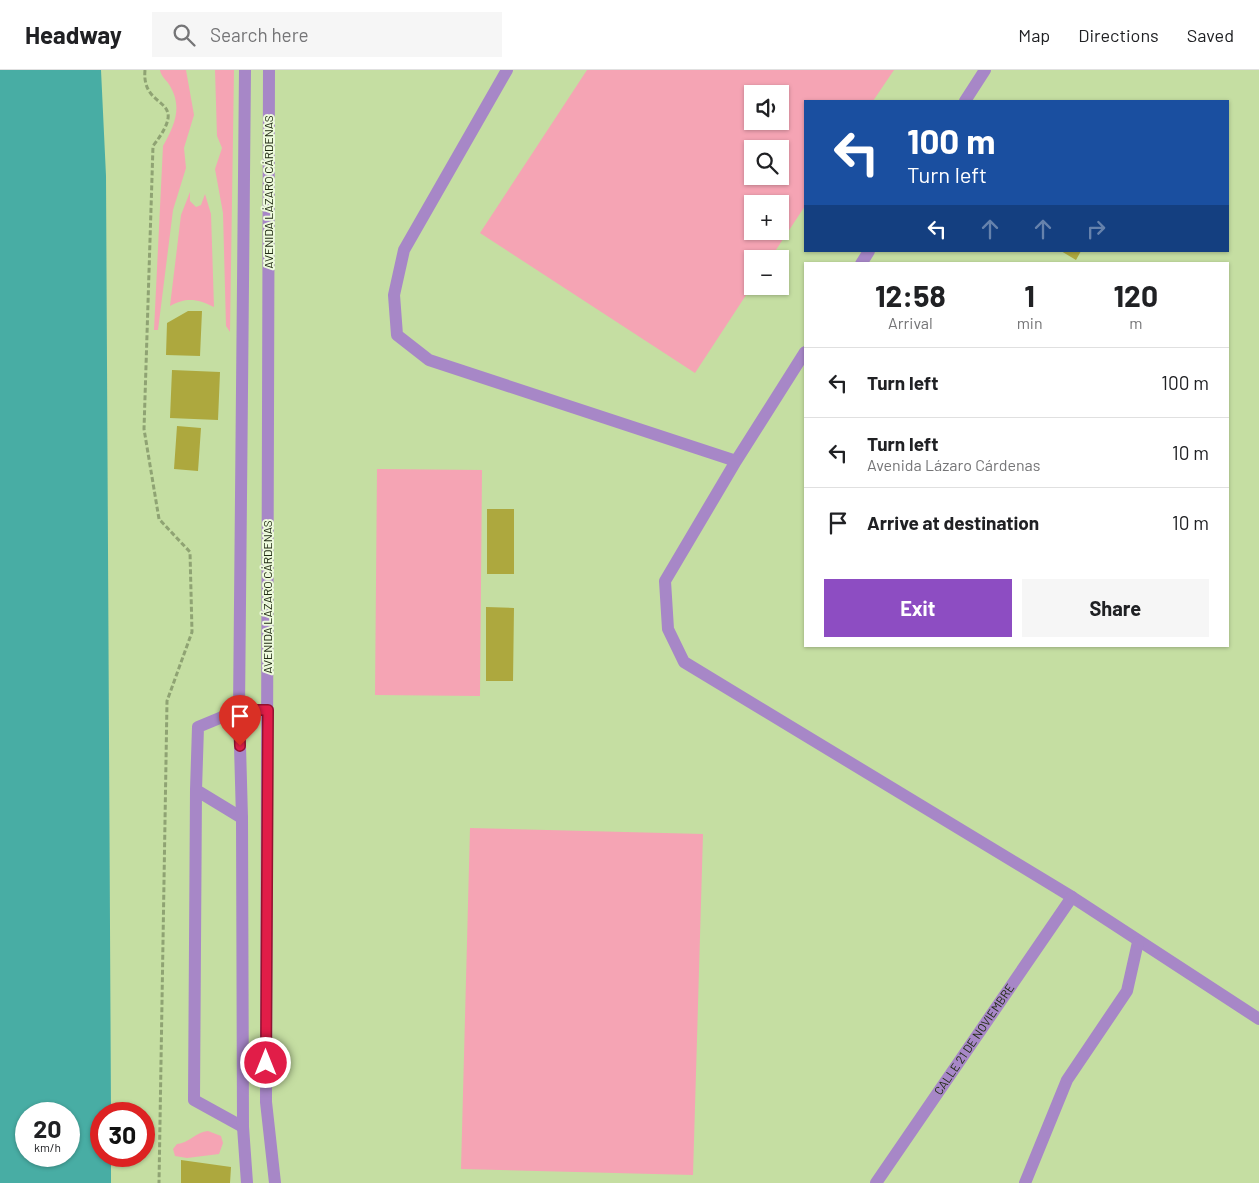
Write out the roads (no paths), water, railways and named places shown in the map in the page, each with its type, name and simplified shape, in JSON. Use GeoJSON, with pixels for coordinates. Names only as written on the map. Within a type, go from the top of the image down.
{"type":"FeatureCollection","features":[{"type":"Feature","properties":{"kind":"street","name":"AVENIDA LÁZARO CÁRDENAS"},"geometry":{"type":"LineString","coordinates":[[245,70],[239,710],[242,818],[243,1126],[247,1183]]}},
{"type":"Feature","properties":{"kind":"street","name":"AVENIDA LÁZARO CÁRDENAS"},"geometry":{"type":"LineString","coordinates":[[269,70],[266,1102],[275,1183]]}},
{"type":"Feature","properties":{"kind":"street"},"geometry":{"type":"LineString","coordinates":[[507,70],[404,250],[394,295],[397,335],[429,360],[736,461]]}},
{"type":"Feature","properties":{"kind":"street"},"geometry":{"type":"LineString","coordinates":[[966,100],[985,70]]}},
{"type":"Feature","properties":{"kind":"street"},"geometry":{"type":"LineString","coordinates":[[804,354],[736,461],[665,581],[668,629],[684,662],[1072,897],[1138,942],[1259,1019]]}},
{"type":"Feature","properties":{"kind":"street"},"geometry":{"type":"LineString","coordinates":[[243,1126],[194,1100],[198,727],[239,710],[268,710]]}},
{"type":"Feature","properties":{"kind":"street"},"geometry":{"type":"LineString","coordinates":[[196,790],[242,818]]}},
{"type":"Feature","properties":{"kind":"street","name":"CALLE 21 DE NOVIEMBRE"},"geometry":{"type":"LineString","coordinates":[[876,1183],[1072,897]]}},
{"type":"Feature","properties":{"kind":"street"},"geometry":{"type":"LineString","coordinates":[[1026,1183],[1067,1080],[1127,991],[1138,942]]}},
{"type":"Feature","properties":{"kind":"water"},"geometry":{"type":"Polygon","coordinates":[[[0,70],[101,70],[106,176],[111,1102],[90,1102],[90,1167],[111,1167],[111,1183],[0,1183],[0,70]]]}}]}
